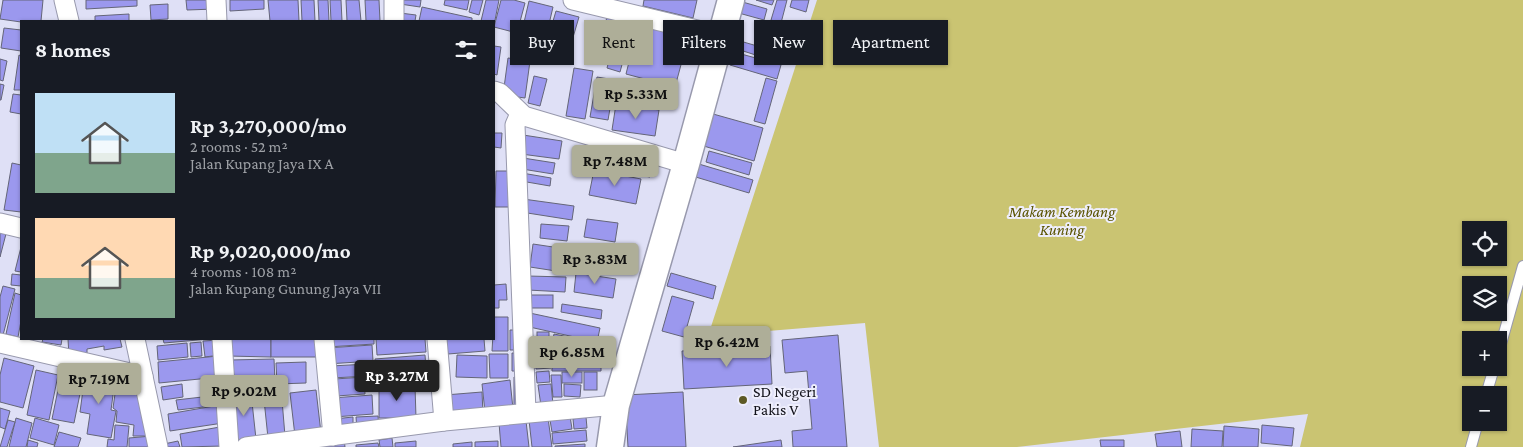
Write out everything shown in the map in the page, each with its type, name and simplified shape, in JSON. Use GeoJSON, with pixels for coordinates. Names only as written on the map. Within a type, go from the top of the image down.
{"type":"FeatureCollection","features":[{"type":"Feature","properties":{"kind":"street"},"geometry":{"type":"LineString","coordinates":[[64,0],[69,20]]}},
{"type":"Feature","properties":{"kind":"street"},"geometry":{"type":"LineString","coordinates":[[216,0],[217,20]]}},
{"type":"Feature","properties":{"kind":"street"},"geometry":{"type":"LineString","coordinates":[[394,0],[394,20]]}},
{"type":"Feature","properties":{"kind":"street"},"geometry":{"type":"LineString","coordinates":[[573,0],[663,22]]}},
{"type":"Feature","properties":{"kind":"street"},"geometry":{"type":"LineString","coordinates":[[726,20],[732,0]]}},
{"type":"Feature","properties":{"kind":"street"},"geometry":{"type":"LineString","coordinates":[[610,447],[616,405],[714,65]]}},
{"type":"Feature","properties":{"kind":"street"},"geometry":{"type":"LineString","coordinates":[[495,91],[500,93],[524,116]]}},
{"type":"Feature","properties":{"kind":"street"},"geometry":{"type":"LineString","coordinates":[[526,412],[517,119],[519,116],[524,116],[686,164]]}},
{"type":"Feature","properties":{"kind":"street"},"geometry":{"type":"LineString","coordinates":[[0,223],[20,228]]}},
{"type":"Feature","properties":{"kind":"street"},"geometry":{"type":"LineString","coordinates":[[136,340],[158,447]]}},
{"type":"Feature","properties":{"kind":"street"},"geometry":{"type":"LineString","coordinates":[[222,340],[229,447]]}},
{"type":"Feature","properties":{"kind":"street"},"geometry":{"type":"LineString","coordinates":[[324,340],[333,436]]}},
{"type":"Feature","properties":{"kind":"street"},"geometry":{"type":"LineString","coordinates":[[437,340],[444,421]]}},
{"type":"Feature","properties":{"kind":"street"},"geometry":{"type":"LineString","coordinates":[[0,344],[143,376]]}},
{"type":"Feature","properties":{"kind":"street"},"geometry":{"type":"LineString","coordinates":[[246,447],[444,421],[616,405]]}},
{"type":"Feature","properties":{"kind":"lane"},"geometry":{"type":"LineString","coordinates":[[1505,331],[1523,266]]}},
{"type":"Feature","properties":{"kind":"lane"},"geometry":{"type":"LineString","coordinates":[[1471,447],[1475,431]]}},
{"type":"Feature","properties":{"kind":"green space","name":"Makam Kembang Kuning"},"geometry":{"type":"Polygon","coordinates":[[[817,0],[1523,0],[1523,447],[1300,447],[1308,414],[1017,447],[879,447],[865,323],[708,336],[796,65],[823,65],[823,20],[811,20],[817,0]]]}},
{"type":"Feature","properties":{"kind":"building"},"geometry":{"type":"Polygon","coordinates":[[[3,0],[43,0],[41,20],[20,20],[20,22],[0,19],[3,0]]]}},
{"type":"Feature","properties":{"kind":"building"},"geometry":{"type":"Polygon","coordinates":[[[86,0],[137,0],[137,6],[86,9],[86,0]]]}},
{"type":"Feature","properties":{"kind":"building"},"geometry":{"type":"Polygon","coordinates":[[[186,0],[214,0],[215,9],[187,10],[186,0]]]}},
{"type":"Feature","properties":{"kind":"building"},"geometry":{"type":"Polygon","coordinates":[[[230,0],[264,0],[264,9],[230,11],[230,0]]]}},
{"type":"Feature","properties":{"kind":"building"},"geometry":{"type":"Polygon","coordinates":[[[268,0],[298,0],[299,20],[270,20],[268,0]]]}},
{"type":"Feature","properties":{"kind":"building"},"geometry":{"type":"Polygon","coordinates":[[[301,0],[314,0],[315,20],[302,20],[301,0]]]}},
{"type":"Feature","properties":{"kind":"building"},"geometry":{"type":"Polygon","coordinates":[[[318,0],[328,0],[329,20],[319,20],[318,0]]]}},
{"type":"Feature","properties":{"kind":"building"},"geometry":{"type":"Polygon","coordinates":[[[330,0],[341,0],[342,20],[331,20],[330,0]]]}},
{"type":"Feature","properties":{"kind":"building"},"geometry":{"type":"Polygon","coordinates":[[[346,0],[359,0],[361,20],[347,20],[346,0]]]}},
{"type":"Feature","properties":{"kind":"building"},"geometry":{"type":"Polygon","coordinates":[[[365,0],[379,0],[380,20],[366,20],[365,0]]]}},
{"type":"Feature","properties":{"kind":"building"},"geometry":{"type":"Polygon","coordinates":[[[400,0],[421,0],[420,7],[400,4],[400,0]]]}},
{"type":"Feature","properties":{"kind":"building"},"geometry":{"type":"Polygon","coordinates":[[[445,0],[469,0],[467,10],[444,5],[445,0]]]}},
{"type":"Feature","properties":{"kind":"building"},"geometry":{"type":"Polygon","coordinates":[[[472,0],[483,0],[479,15],[469,12],[472,0]]]}},
{"type":"Feature","properties":{"kind":"building"},"geometry":{"type":"Polygon","coordinates":[[[486,0],[499,0],[495,20],[481,20],[486,0]]]}},
{"type":"Feature","properties":{"kind":"building"},"geometry":{"type":"Polygon","coordinates":[[[501,0],[514,0],[525,3],[520,20],[510,20],[510,31],[495,27],[501,0]]]}},
{"type":"Feature","properties":{"kind":"building"},"geometry":{"type":"Polygon","coordinates":[[[644,0],[697,0],[693,18],[643,6],[644,0]]]}},
{"type":"Feature","properties":{"kind":"building"},"geometry":{"type":"Polygon","coordinates":[[[756,0],[774,0],[772,5],[756,0]]]}},
{"type":"Feature","properties":{"kind":"building"},"geometry":{"type":"Polygon","coordinates":[[[777,0],[787,0],[782,20],[771,20],[777,0]]]}},
{"type":"Feature","properties":{"kind":"building"},"geometry":{"type":"Polygon","coordinates":[[[792,0],[809,0],[806,12],[790,7],[792,0]]]}},
{"type":"Feature","properties":{"kind":"building"},"geometry":{"type":"Polygon","coordinates":[[[529,1],[553,7],[550,20],[525,20],[529,1]]]}},
{"type":"Feature","properties":{"kind":"building"},"geometry":{"type":"Polygon","coordinates":[[[739,1],[767,9],[764,20],[735,12],[739,1]]]}},
{"type":"Feature","properties":{"kind":"building"},"geometry":{"type":"Polygon","coordinates":[[[168,4],[168,19],[151,20],[150,5],[168,4]]]}},
{"type":"Feature","properties":{"kind":"building"},"geometry":{"type":"Polygon","coordinates":[[[422,7],[472,18],[472,20],[419,20],[422,7]]]}},
{"type":"Feature","properties":{"kind":"building"},"geometry":{"type":"Polygon","coordinates":[[[556,11],[579,17],[574,34],[574,20],[553,20],[556,11]]]}},
{"type":"Feature","properties":{"kind":"building"},"geometry":{"type":"Polygon","coordinates":[[[400,13],[416,15],[415,20],[399,20],[400,13]]]}},
{"type":"Feature","properties":{"kind":"building"},"geometry":{"type":"Polygon","coordinates":[[[129,14],[129,20],[95,20],[95,16],[129,14]]]}},
{"type":"Feature","properties":{"kind":"building"},"geometry":{"type":"Polygon","coordinates":[[[607,17],[618,20],[606,20],[607,17]]]}},
{"type":"Feature","properties":{"kind":"building"},"geometry":{"type":"Polygon","coordinates":[[[653,26],[663,28],[663,65],[681,65],[675,87],[626,74],[628,65],[653,65],[653,26]]]}},
{"type":"Feature","properties":{"kind":"building"},"geometry":{"type":"Polygon","coordinates":[[[4,28],[20,30],[20,51],[1,48],[4,28]]]}},
{"type":"Feature","properties":{"kind":"building"},"geometry":{"type":"Polygon","coordinates":[[[744,42],[754,45],[754,54],[744,51],[744,42]]]}},
{"type":"Feature","properties":{"kind":"building"},"geometry":{"type":"Polygon","coordinates":[[[495,46],[501,47],[497,75],[495,74],[495,46]]]}},
{"type":"Feature","properties":{"kind":"building"},"geometry":{"type":"Polygon","coordinates":[[[19,55],[20,90],[14,90],[19,55]]]}},
{"type":"Feature","properties":{"kind":"building"},"geometry":{"type":"Polygon","coordinates":[[[744,55],[754,58],[754,65],[781,65],[777,79],[730,65],[744,65],[744,55]]]}},
{"type":"Feature","properties":{"kind":"building"},"geometry":{"type":"Polygon","coordinates":[[[508,58],[510,58],[510,65],[529,65],[525,98],[503,95],[508,58]]]}},
{"type":"Feature","properties":{"kind":"building"},"geometry":{"type":"Polygon","coordinates":[[[0,59],[7,61],[3,81],[0,80],[0,59]]]}},
{"type":"Feature","properties":{"kind":"building"},"geometry":{"type":"Polygon","coordinates":[[[608,65],[622,65],[620,72],[607,68],[608,65]]]}},
{"type":"Feature","properties":{"kind":"building"},"geometry":{"type":"Polygon","coordinates":[[[574,68],[593,71],[585,119],[566,116],[574,68]]]}},
{"type":"Feature","properties":{"kind":"building"},"geometry":{"type":"Polygon","coordinates":[[[534,76],[547,79],[540,106],[528,103],[534,76]]]}},
{"type":"Feature","properties":{"kind":"building"},"geometry":{"type":"Polygon","coordinates":[[[597,77],[615,80],[608,120],[590,117],[597,77]]]}},
{"type":"Feature","properties":{"kind":"building"},"geometry":{"type":"Polygon","coordinates":[[[766,78],[777,81],[765,124],[754,121],[766,78]]]}},
{"type":"Feature","properties":{"kind":"building"},"geometry":{"type":"Polygon","coordinates":[[[622,79],[662,86],[658,105],[619,98],[622,79]]]}},
{"type":"Feature","properties":{"kind":"building"},"geometry":{"type":"Polygon","coordinates":[[[0,84],[4,85],[1,100],[0,100],[0,84]]]}},
{"type":"Feature","properties":{"kind":"building"},"geometry":{"type":"Polygon","coordinates":[[[13,94],[20,95],[20,114],[10,112],[13,94]]]}},
{"type":"Feature","properties":{"kind":"building"},"geometry":{"type":"Polygon","coordinates":[[[616,104],[659,110],[655,136],[612,130],[616,104]]]}},
{"type":"Feature","properties":{"kind":"building"},"geometry":{"type":"Polygon","coordinates":[[[706,112],[763,128],[754,161],[697,144],[706,112]]]}},
{"type":"Feature","properties":{"kind":"building"},"geometry":{"type":"Polygon","coordinates":[[[495,133],[502,133],[501,148],[495,147],[495,133]]]}},
{"type":"Feature","properties":{"kind":"building"},"geometry":{"type":"Polygon","coordinates":[[[523,135],[562,141],[559,159],[521,154],[523,135]]]}},
{"type":"Feature","properties":{"kind":"building"},"geometry":{"type":"Polygon","coordinates":[[[602,144],[624,151],[617,173],[596,166],[602,144]]]}},
{"type":"Feature","properties":{"kind":"building"},"geometry":{"type":"Polygon","coordinates":[[[709,151],[752,163],[749,175],[706,162],[709,151]]]}},
{"type":"Feature","properties":{"kind":"building"},"geometry":{"type":"Polygon","coordinates":[[[625,155],[653,161],[650,177],[622,172],[625,155]]]}},
{"type":"Feature","properties":{"kind":"building"},"geometry":{"type":"Polygon","coordinates":[[[523,158],[555,163],[553,174],[522,169],[523,158]]]}},
{"type":"Feature","properties":{"kind":"building"},"geometry":{"type":"Polygon","coordinates":[[[692,162],[753,180],[749,193],[689,175],[692,162]]]}},
{"type":"Feature","properties":{"kind":"building"},"geometry":{"type":"Polygon","coordinates":[[[12,163],[20,165],[20,212],[4,210],[12,163]]]}},
{"type":"Feature","properties":{"kind":"building"},"geometry":{"type":"Polygon","coordinates":[[[594,170],[641,179],[636,204],[589,195],[594,170]]]}},
{"type":"Feature","properties":{"kind":"building"},"geometry":{"type":"Polygon","coordinates":[[[496,171],[512,171],[511,207],[495,207],[496,171]]]}},
{"type":"Feature","properties":{"kind":"building"},"geometry":{"type":"Polygon","coordinates":[[[522,173],[551,178],[550,186],[521,181],[522,173]]]}},
{"type":"Feature","properties":{"kind":"building"},"geometry":{"type":"Polygon","coordinates":[[[523,199],[574,206],[572,220],[521,212],[523,199]]]}},
{"type":"Feature","properties":{"kind":"building"},"geometry":{"type":"Polygon","coordinates":[[[587,219],[618,223],[615,242],[584,237],[587,219]]]}},
{"type":"Feature","properties":{"kind":"building"},"geometry":{"type":"Polygon","coordinates":[[[541,224],[569,226],[567,241],[540,238],[541,224]]]}},
{"type":"Feature","properties":{"kind":"building"},"geometry":{"type":"Polygon","coordinates":[[[0,228],[7,230],[0,257],[0,228]]]}},
{"type":"Feature","properties":{"kind":"building"},"geometry":{"type":"Polygon","coordinates":[[[533,244],[573,250],[569,273],[530,267],[533,244]]]}},
{"type":"Feature","properties":{"kind":"building"},"geometry":{"type":"Polygon","coordinates":[[[576,245],[630,253],[629,264],[618,262],[617,272],[573,266],[576,245]]]}},
{"type":"Feature","properties":{"kind":"building"},"geometry":{"type":"Polygon","coordinates":[[[20,251],[20,272],[15,271],[20,251]]]}},
{"type":"Feature","properties":{"kind":"building"},"geometry":{"type":"Polygon","coordinates":[[[576,273],[616,279],[613,298],[574,292],[576,273]]]}},
{"type":"Feature","properties":{"kind":"building"},"geometry":{"type":"Polygon","coordinates":[[[671,273],[716,286],[713,299],[667,286],[671,273]]]}},
{"type":"Feature","properties":{"kind":"building"},"geometry":{"type":"Polygon","coordinates":[[[12,274],[20,275],[20,286],[11,285],[12,274]]]}},
{"type":"Feature","properties":{"kind":"building"},"geometry":{"type":"Polygon","coordinates":[[[528,276],[566,277],[565,292],[528,290],[528,276]]]}},
{"type":"Feature","properties":{"kind":"building"},"geometry":{"type":"Polygon","coordinates":[[[506,284],[507,300],[499,300],[499,308],[495,308],[495,285],[506,284]]]}},
{"type":"Feature","properties":{"kind":"building"},"geometry":{"type":"Polygon","coordinates":[[[3,286],[15,289],[2,339],[0,338],[0,297],[3,286]]]}},
{"type":"Feature","properties":{"kind":"building"},"geometry":{"type":"Polygon","coordinates":[[[15,293],[20,295],[18,337],[6,334],[15,293]]]}},
{"type":"Feature","properties":{"kind":"building"},"geometry":{"type":"Polygon","coordinates":[[[531,295],[553,295],[553,308],[531,308],[531,295]]]}},
{"type":"Feature","properties":{"kind":"building"},"geometry":{"type":"Polygon","coordinates":[[[672,296],[694,302],[684,337],[662,331],[672,296]]]}},
{"type":"Feature","properties":{"kind":"building"},"geometry":{"type":"Polygon","coordinates":[[[562,304],[602,310],[601,319],[561,312],[562,304]]]}},
{"type":"Feature","properties":{"kind":"building"},"geometry":{"type":"Polygon","coordinates":[[[525,312],[600,328],[597,342],[525,326],[525,312]]]}},
{"type":"Feature","properties":{"kind":"building"},"geometry":{"type":"Polygon","coordinates":[[[495,317],[508,317],[508,351],[492,351],[493,340],[495,340],[495,317]]]}},
{"type":"Feature","properties":{"kind":"building"},"geometry":{"type":"Polygon","coordinates":[[[510,330],[522,330],[523,350],[510,350],[510,330]]]}},
{"type":"Feature","properties":{"kind":"building"},"geometry":{"type":"Polygon","coordinates":[[[537,332],[549,332],[549,344],[537,344],[537,332]]]}},
{"type":"Feature","properties":{"kind":"building"},"geometry":{"type":"Polygon","coordinates":[[[554,334],[589,341],[588,346],[553,339],[554,334]]]}},
{"type":"Feature","properties":{"kind":"building"},"geometry":{"type":"Polygon","coordinates":[[[838,335],[847,447],[793,447],[792,431],[812,429],[807,371],[785,373],[782,340],[838,335]]]}},
{"type":"Feature","properties":{"kind":"building"},"geometry":{"type":"Polygon","coordinates":[[[43,340],[62,340],[61,345],[42,342],[43,340]]]}},
{"type":"Feature","properties":{"kind":"building"},"geometry":{"type":"Polygon","coordinates":[[[68,340],[120,340],[122,347],[104,350],[104,346],[87,349],[87,356],[69,357],[68,340]]]}},
{"type":"Feature","properties":{"kind":"building"},"geometry":{"type":"Polygon","coordinates":[[[163,340],[198,340],[164,343],[163,340]]]}},
{"type":"Feature","properties":{"kind":"building"},"geometry":{"type":"Polygon","coordinates":[[[219,340],[220,355],[205,357],[203,341],[219,340]]]}},
{"type":"Feature","properties":{"kind":"building"},"geometry":{"type":"Polygon","coordinates":[[[228,340],[271,340],[271,357],[228,356],[228,340]]]}},
{"type":"Feature","properties":{"kind":"building"},"geometry":{"type":"Polygon","coordinates":[[[271,340],[319,340],[319,357],[271,357],[271,340]]]}},
{"type":"Feature","properties":{"kind":"building"},"geometry":{"type":"Polygon","coordinates":[[[326,340],[374,340],[374,344],[327,347],[326,340]]]}},
{"type":"Feature","properties":{"kind":"building"},"geometry":{"type":"Polygon","coordinates":[[[376,340],[425,340],[426,352],[377,355],[376,340]]]}},
{"type":"Feature","properties":{"kind":"building"},"geometry":{"type":"Polygon","coordinates":[[[446,340],[484,340],[485,351],[448,354],[446,340]]]}},
{"type":"Feature","properties":{"kind":"building"},"geometry":{"type":"Polygon","coordinates":[[[201,342],[202,356],[191,357],[190,343],[201,342]]]}},
{"type":"Feature","properties":{"kind":"building"},"geometry":{"type":"Polygon","coordinates":[[[187,343],[188,357],[158,360],[157,346],[187,343]]]}},
{"type":"Feature","properties":{"kind":"building"},"geometry":{"type":"Polygon","coordinates":[[[372,345],[373,361],[327,364],[326,348],[372,345]]]}},
{"type":"Feature","properties":{"kind":"building"},"geometry":{"type":"Polygon","coordinates":[[[551,345],[551,368],[536,369],[535,346],[551,345]]]}},
{"type":"Feature","properties":{"kind":"building"},"geometry":{"type":"Polygon","coordinates":[[[552,346],[601,347],[601,371],[552,371],[552,346]]]}},
{"type":"Feature","properties":{"kind":"building"},"geometry":{"type":"Polygon","coordinates":[[[770,346],[772,384],[684,389],[682,351],[770,346]]]}},
{"type":"Feature","properties":{"kind":"building"},"geometry":{"type":"Polygon","coordinates":[[[512,353],[523,354],[523,371],[512,371],[512,353]]]}},
{"type":"Feature","properties":{"kind":"building"},"geometry":{"type":"Polygon","coordinates":[[[489,354],[508,354],[508,378],[490,378],[489,354]]]}},
{"type":"Feature","properties":{"kind":"building"},"geometry":{"type":"Polygon","coordinates":[[[425,355],[427,382],[377,386],[375,359],[425,355]]]}},
{"type":"Feature","properties":{"kind":"building"},"geometry":{"type":"Polygon","coordinates":[[[457,355],[487,356],[487,378],[456,377],[457,355]]]}},
{"type":"Feature","properties":{"kind":"building"},"geometry":{"type":"Polygon","coordinates":[[[218,356],[220,377],[159,383],[158,362],[218,356]]]}},
{"type":"Feature","properties":{"kind":"building"},"geometry":{"type":"Polygon","coordinates":[[[4,358],[34,366],[23,408],[0,402],[0,375],[4,358]]]}},
{"type":"Feature","properties":{"kind":"building"},"geometry":{"type":"Polygon","coordinates":[[[274,359],[275,381],[230,382],[230,360],[274,359]]]}},
{"type":"Feature","properties":{"kind":"building"},"geometry":{"type":"Polygon","coordinates":[[[306,362],[306,383],[277,384],[276,363],[306,362]]]}},
{"type":"Feature","properties":{"kind":"building"},"geometry":{"type":"Polygon","coordinates":[[[368,364],[368,376],[332,378],[331,366],[368,364]]]}},
{"type":"Feature","properties":{"kind":"building"},"geometry":{"type":"Polygon","coordinates":[[[36,370],[58,375],[49,420],[27,415],[36,370]]]}},
{"type":"Feature","properties":{"kind":"building"},"geometry":{"type":"Polygon","coordinates":[[[549,371],[550,382],[537,383],[536,372],[549,371]]]}},
{"type":"Feature","properties":{"kind":"building"},"geometry":{"type":"Polygon","coordinates":[[[562,372],[582,372],[582,383],[562,383],[562,372]]]}},
{"type":"Feature","properties":{"kind":"building"},"geometry":{"type":"Polygon","coordinates":[[[584,372],[597,372],[597,390],[584,390],[584,372]]]}},
{"type":"Feature","properties":{"kind":"building"},"geometry":{"type":"Polygon","coordinates":[[[61,375],[83,379],[74,423],[52,419],[61,375]]]}},
{"type":"Feature","properties":{"kind":"building"},"geometry":{"type":"Polygon","coordinates":[[[85,375],[115,380],[111,410],[116,411],[111,438],[87,434],[90,414],[80,412],[85,375]]]}},
{"type":"Feature","properties":{"kind":"building"},"geometry":{"type":"Polygon","coordinates":[[[551,375],[561,375],[562,397],[553,397],[551,375]]]}},
{"type":"Feature","properties":{"kind":"building"},"geometry":{"type":"Polygon","coordinates":[[[364,377],[365,394],[336,396],[335,379],[364,377]]]}},
{"type":"Feature","properties":{"kind":"building"},"geometry":{"type":"Polygon","coordinates":[[[514,377],[524,378],[525,407],[514,408],[514,377]]]}},
{"type":"Feature","properties":{"kind":"building"},"geometry":{"type":"Polygon","coordinates":[[[117,380],[138,382],[148,436],[133,436],[134,425],[116,422],[117,411],[113,408],[117,380]]]}},
{"type":"Feature","properties":{"kind":"building"},"geometry":{"type":"Polygon","coordinates":[[[510,380],[513,409],[485,412],[482,384],[510,380]]]}},
{"type":"Feature","properties":{"kind":"building"},"geometry":{"type":"Polygon","coordinates":[[[182,384],[183,397],[163,400],[161,387],[182,384]]]}},
{"type":"Feature","properties":{"kind":"building"},"geometry":{"type":"Polygon","coordinates":[[[551,384],[553,404],[541,406],[538,385],[551,384]]]}},
{"type":"Feature","properties":{"kind":"building"},"geometry":{"type":"Polygon","coordinates":[[[564,384],[581,385],[580,397],[564,396],[564,384]]]}},
{"type":"Feature","properties":{"kind":"building"},"geometry":{"type":"Polygon","coordinates":[[[415,386],[416,418],[379,418],[379,387],[415,386]]]}},
{"type":"Feature","properties":{"kind":"building"},"geometry":{"type":"Polygon","coordinates":[[[281,388],[285,436],[268,438],[263,390],[281,388]]]}},
{"type":"Feature","properties":{"kind":"building"},"geometry":{"type":"Polygon","coordinates":[[[316,390],[321,433],[295,436],[290,393],[316,390]]]}},
{"type":"Feature","properties":{"kind":"building"},"geometry":{"type":"Polygon","coordinates":[[[482,392],[483,414],[447,417],[445,395],[482,392]]]}},
{"type":"Feature","properties":{"kind":"building"},"geometry":{"type":"Polygon","coordinates":[[[683,392],[686,447],[628,447],[625,395],[683,392]]]}},
{"type":"Feature","properties":{"kind":"building"},"geometry":{"type":"Polygon","coordinates":[[[251,393],[256,439],[236,441],[231,396],[251,393]]]}},
{"type":"Feature","properties":{"kind":"building"},"geometry":{"type":"Polygon","coordinates":[[[372,395],[373,414],[334,417],[332,398],[372,395]]]}},
{"type":"Feature","properties":{"kind":"building"},"geometry":{"type":"Polygon","coordinates":[[[211,396],[212,406],[178,410],[176,400],[211,396]]]}},
{"type":"Feature","properties":{"kind":"building"},"geometry":{"type":"Polygon","coordinates":[[[220,405],[223,423],[170,431],[168,414],[220,405]]]}},
{"type":"Feature","properties":{"kind":"building"},"geometry":{"type":"Polygon","coordinates":[[[0,408],[10,411],[5,429],[0,427],[0,408]]]}},
{"type":"Feature","properties":{"kind":"building"},"geometry":{"type":"Polygon","coordinates":[[[378,416],[379,429],[357,430],[356,417],[378,416]]]}},
{"type":"Feature","properties":{"kind":"building"},"geometry":{"type":"Polygon","coordinates":[[[570,416],[572,429],[552,432],[550,420],[570,416]]]}},
{"type":"Feature","properties":{"kind":"building"},"geometry":{"type":"Polygon","coordinates":[[[353,417],[353,430],[334,425],[334,419],[353,417]]]}},
{"type":"Feature","properties":{"kind":"building"},"geometry":{"type":"Polygon","coordinates":[[[586,417],[587,428],[574,429],[573,419],[586,417]]]}},
{"type":"Feature","properties":{"kind":"building"},"geometry":{"type":"Polygon","coordinates":[[[16,418],[32,423],[26,447],[9,447],[16,418]]]}},
{"type":"Feature","properties":{"kind":"building"},"geometry":{"type":"Polygon","coordinates":[[[35,418],[59,425],[54,445],[30,438],[35,418]]]}},
{"type":"Feature","properties":{"kind":"building"},"geometry":{"type":"Polygon","coordinates":[[[548,418],[552,447],[532,447],[529,420],[548,418]]]}},
{"type":"Feature","properties":{"kind":"building"},"geometry":{"type":"Polygon","coordinates":[[[8,420],[15,422],[7,447],[0,447],[8,420]]]}},
{"type":"Feature","properties":{"kind":"building"},"geometry":{"type":"Polygon","coordinates":[[[526,421],[529,447],[501,447],[499,423],[526,421]]]}},
{"type":"Feature","properties":{"kind":"building"},"geometry":{"type":"Polygon","coordinates":[[[115,425],[129,426],[127,447],[107,447],[108,439],[114,440],[115,425]]]}},
{"type":"Feature","properties":{"kind":"building"},"geometry":{"type":"Polygon","coordinates":[[[1262,425],[1294,428],[1292,446],[1261,443],[1262,425]]]}},
{"type":"Feature","properties":{"kind":"building"},"geometry":{"type":"Polygon","coordinates":[[[1224,426],[1259,429],[1258,447],[1223,447],[1224,426]]]}},
{"type":"Feature","properties":{"kind":"building"},"geometry":{"type":"Polygon","coordinates":[[[220,427],[223,446],[182,447],[180,434],[220,427]]]}},
{"type":"Feature","properties":{"kind":"building"},"geometry":{"type":"Polygon","coordinates":[[[1192,429],[1223,431],[1222,447],[1191,447],[1192,429]]]}},
{"type":"Feature","properties":{"kind":"building"},"geometry":{"type":"Polygon","coordinates":[[[586,430],[587,441],[553,444],[552,433],[586,430]]]}},
{"type":"Feature","properties":{"kind":"building"},"geometry":{"type":"Polygon","coordinates":[[[1180,431],[1182,447],[1157,447],[1155,434],[1180,431]]]}},
{"type":"Feature","properties":{"kind":"building"},"geometry":{"type":"Polygon","coordinates":[[[59,432],[81,438],[78,447],[54,447],[59,432]]]}},
{"type":"Feature","properties":{"kind":"building"},"geometry":{"type":"Polygon","coordinates":[[[152,436],[153,447],[129,447],[129,438],[152,436]]]}},
{"type":"Feature","properties":{"kind":"building"},"geometry":{"type":"Polygon","coordinates":[[[392,438],[393,447],[380,447],[379,440],[392,438]]]}},
{"type":"Feature","properties":{"kind":"building"},"geometry":{"type":"Polygon","coordinates":[[[344,439],[345,447],[321,447],[320,442],[344,439]]]}},
{"type":"Feature","properties":{"kind":"building"},"geometry":{"type":"Polygon","coordinates":[[[28,440],[38,443],[37,447],[27,447],[28,440]]]}},
{"type":"Feature","properties":{"kind":"building"},"geometry":{"type":"Polygon","coordinates":[[[781,440],[782,447],[733,447],[781,440]]]}},
{"type":"Feature","properties":{"kind":"building"},"geometry":{"type":"Polygon","coordinates":[[[1100,440],[1124,440],[1124,447],[1101,447],[1100,440]]]}},
{"type":"Feature","properties":{"kind":"building"},"geometry":{"type":"Polygon","coordinates":[[[178,441],[180,447],[165,447],[164,444],[178,441]]]}},
{"type":"Feature","properties":{"kind":"building"},"geometry":{"type":"Polygon","coordinates":[[[416,441],[416,447],[395,447],[395,443],[416,441]]]}},
{"type":"Feature","properties":{"kind":"building"},"geometry":{"type":"Polygon","coordinates":[[[498,441],[498,447],[475,447],[475,442],[498,441]]]}},
{"type":"Feature","properties":{"kind":"building"},"geometry":{"type":"Polygon","coordinates":[[[472,442],[472,447],[453,447],[453,444],[472,442]]]}},
{"type":"Feature","properties":{"kind":"building"},"geometry":{"type":"Polygon","coordinates":[[[378,443],[379,447],[356,447],[356,445],[378,443]]]}},
{"type":"Feature","properties":{"kind":"building"},"geometry":{"type":"Polygon","coordinates":[[[585,444],[585,447],[555,447],[555,446],[585,444]]]}},
{"type":"Feature","properties":{"kind":"place","name":"SD Negeri Pakis V"},"geometry":{"type":"Point","coordinates":[743,400]}}]}
